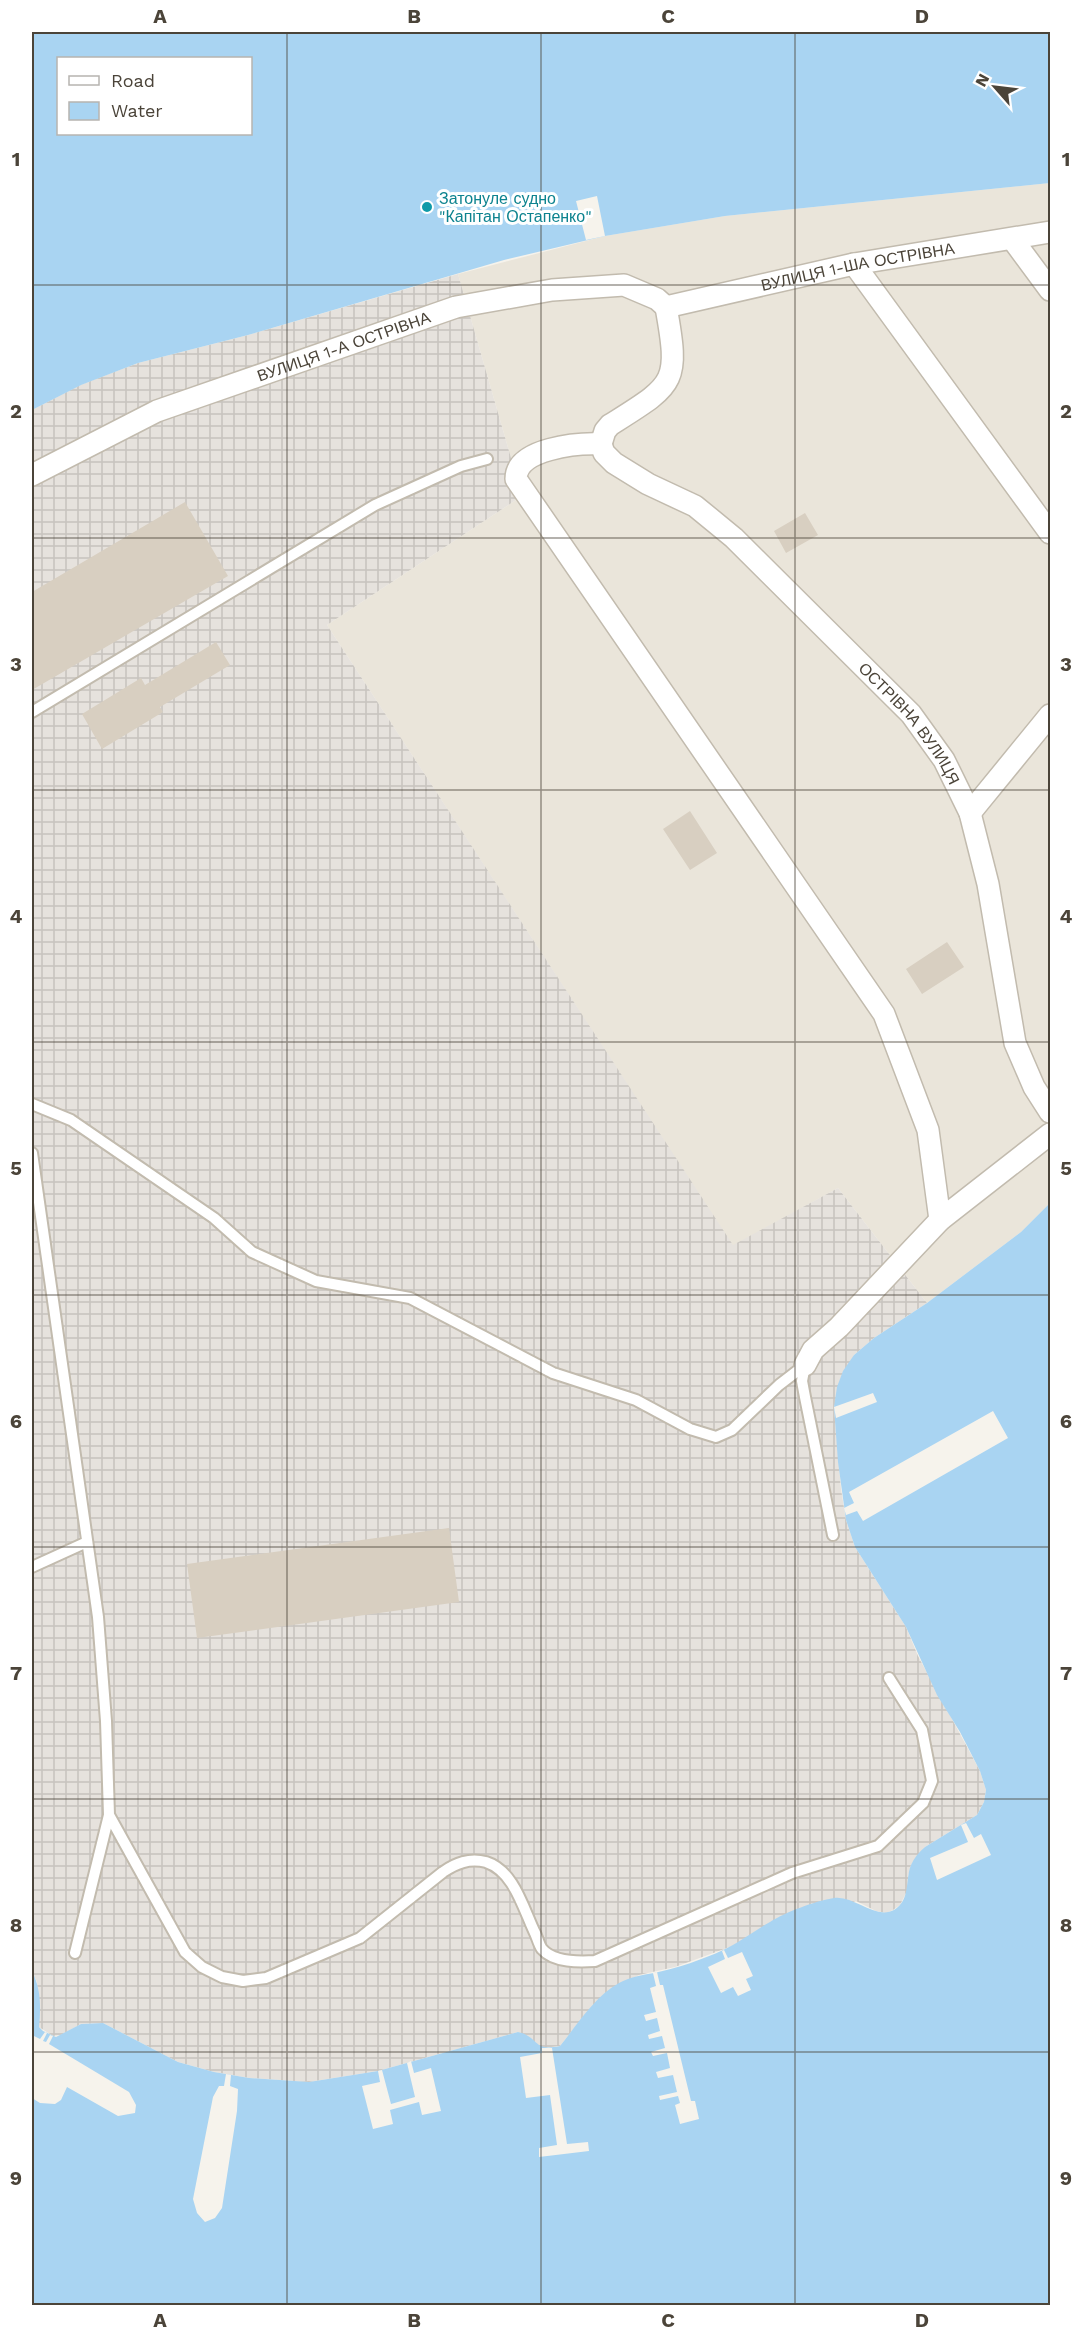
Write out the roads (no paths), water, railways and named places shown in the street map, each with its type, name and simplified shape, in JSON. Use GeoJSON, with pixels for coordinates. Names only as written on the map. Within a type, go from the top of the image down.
{"type":"FeatureCollection","features":[{"type":"Feature","properties":{"kind":"street","name":"ВУЛИЦЯ 1-ША ОСТРІВНА"},"geometry":{"type":"LineString","coordinates":[[666,307],[854,264],[1013,240],[1050,232]]}},
{"type":"Feature","properties":{"kind":"street"},"geometry":{"type":"LineString","coordinates":[[1013,240],[1050,290]]}},
{"type":"Feature","properties":{"kind":"street"},"geometry":{"type":"LineString","coordinates":[[854,264],[1050,533]]}},
{"type":"Feature","properties":{"kind":"street","name":"ВУЛИЦЯ 1-А ОСТРІВНА"},"geometry":{"type":"LineString","coordinates":[[32,475],[157,411],[456,307],[552,290],[624,285],[657,299],[666,307]]}},
{"type":"Feature","properties":{"kind":"street"},"geometry":{"type":"LineString","coordinates":[[666,307],[674,351],[673,366],[668,381],[659,393],[610,425],[601,444],[576,443],[526,458],[518,467],[516,479],[884,1014],[928,1130],[940,1220]]}},
{"type":"Feature","properties":{"kind":"street","name":"ОСТРІВНА ВУЛИЦЯ"},"geometry":{"type":"LineString","coordinates":[[601,444],[604,453],[614,463],[648,484],[695,506],[735,538],[911,714],[944,760],[970,813],[988,884],[1015,1043],[1034,1087],[1050,1112]]}},
{"type":"Feature","properties":{"kind":"street"},"geometry":{"type":"LineString","coordinates":[[970,813],[1050,715]]}},
{"type":"Feature","properties":{"kind":"street"},"geometry":{"type":"LineString","coordinates":[[805,1365],[813,1350],[839,1327],[940,1220],[1050,1134]]}},
{"type":"Feature","properties":{"kind":"lane"},"geometry":{"type":"LineString","coordinates":[[32,712],[375,506],[461,466],[487,459]]}},
{"type":"Feature","properties":{"kind":"lane"},"geometry":{"type":"LineString","coordinates":[[32,1104],[71,1120],[214,1218],[252,1252],[316,1281],[410,1298],[553,1373],[636,1401],[690,1429],[716,1437],[732,1430],[779,1385],[805,1365]]}},
{"type":"Feature","properties":{"kind":"lane"},"geometry":{"type":"LineString","coordinates":[[32,1153],[98,1617],[106,1721],[109,1815],[75,1953]]}},
{"type":"Feature","properties":{"kind":"lane"},"geometry":{"type":"LineString","coordinates":[[805,1365],[802,1381],[833,1535]]}},
{"type":"Feature","properties":{"kind":"lane"},"geometry":{"type":"LineString","coordinates":[[32,1567],[87,1542]]}},
{"type":"Feature","properties":{"kind":"lane"},"geometry":{"type":"LineString","coordinates":[[109,1815],[185,1952],[202,1967],[222,1977],[243,1981],[266,1978],[360,1938],[443,1872],[453,1865],[466,1861],[485,1862],[502,1871],[511,1881],[543,1950],[559,1958],[577,1962],[596,1960],[792,1873],[878,1846],[923,1803],[932,1780],[922,1730],[889,1678]]}},
{"type":"Feature","properties":{"kind":"water"},"geometry":{"type":"Polygon","coordinates":[[[32,32],[1050,32],[1050,183],[725,216],[605,236],[504,260],[248,335],[138,363],[81,385],[32,410],[32,32]]]}},
{"type":"Feature","properties":{"kind":"water"},"geometry":{"type":"Polygon","coordinates":[[[1050,1203],[1050,2305],[32,2305],[32,1971],[40,1998],[39,2027],[56,2037],[81,2024],[103,2023],[178,2062],[214,2072],[249,2078],[309,2082],[378,2071],[518,2032],[530,2037],[540,2046],[560,2046],[602,1995],[627,1979],[663,1971],[715,1954],[770,1922],[818,1902],[842,1898],[879,1912],[894,1910],[899,1906],[905,1895],[911,1865],[917,1855],[925,1847],[977,1815],[984,1802],[986,1790],[980,1771],[937,1695],[906,1627],[855,1547],[846,1520],[838,1462],[834,1407],[837,1387],[843,1371],[854,1355],[874,1338],[927,1303],[1021,1232],[1050,1203]]]}},
{"type":"Feature","properties":{"kind":"place","name":"Затонуле судно \"Капітан Остапенко\""},"geometry":{"type":"Point","coordinates":[427,207]}}]}
